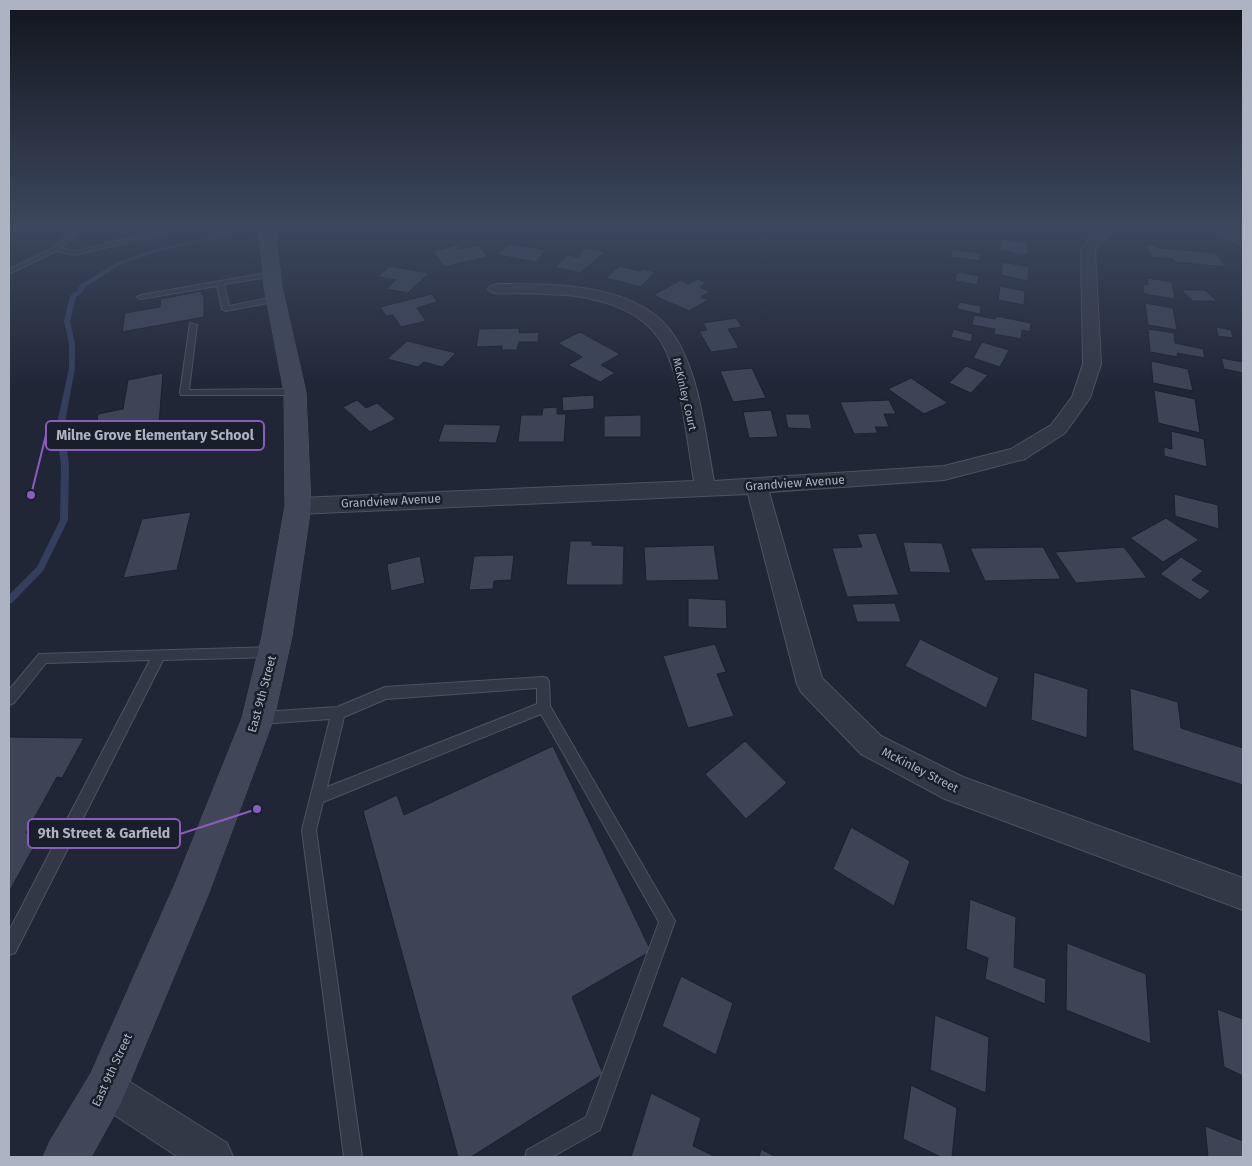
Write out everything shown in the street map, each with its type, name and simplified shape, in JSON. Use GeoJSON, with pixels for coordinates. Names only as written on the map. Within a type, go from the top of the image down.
{"type":"FeatureCollection","features":[{"type":"Feature","properties":{"kind":"main road","name":"East 9th Street"},"geometry":{"type":"LineString","coordinates":[[66,1157],[106,1088],[188,895],[258,718],[274,652],[298,506],[295,392],[274,280]]}},
{"type":"Feature","properties":{"kind":"street","name":"Grandview Avenue"},"geometry":{"type":"LineString","coordinates":[[298,506],[757,486],[944,473],[1018,454],[1058,429],[1081,398],[1092,364],[1089,280]]}},
{"type":"Feature","properties":{"kind":"street","name":"McKinley Court"},"geometry":{"type":"LineString","coordinates":[[496,289],[556,288],[596,295],[637,310],[664,331],[678,359],[705,487]]}},
{"type":"Feature","properties":{"kind":"street","name":"McKinley Street"},"geometry":{"type":"LineString","coordinates":[[757,486],[810,684],[871,745],[955,788],[1243,894]]}},
{"type":"Feature","properties":{"kind":"street"},"geometry":{"type":"LineString","coordinates":[[106,1088],[214,1157]]}},
{"type":"Feature","properties":{"kind":"lane"},"geometry":{"type":"LineString","coordinates":[[141,297],[226,280]]}},
{"type":"Feature","properties":{"kind":"lane"},"geometry":{"type":"LineString","coordinates":[[220,283],[226,309],[252,280]]}},
{"type":"Feature","properties":{"kind":"lane"},"geometry":{"type":"LineString","coordinates":[[193,325],[184,393],[295,392]]}},
{"type":"Feature","properties":{"kind":"lane"},"geometry":{"type":"LineString","coordinates":[[9,699],[43,658],[274,652]]}},
{"type":"Feature","properties":{"kind":"lane"},"geometry":{"type":"LineString","coordinates":[[9,946],[159,655]]}},
{"type":"Feature","properties":{"kind":"lane"},"geometry":{"type":"LineString","coordinates":[[258,718],[338,713],[386,693],[543,682],[544,707],[667,921],[593,1123],[534,1157]]}},
{"type":"Feature","properties":{"kind":"lane"},"geometry":{"type":"LineString","coordinates":[[317,798],[544,707]]}},
{"type":"Feature","properties":{"kind":"lane"},"geometry":{"type":"LineString","coordinates":[[338,713],[309,830],[352,1157]]}},
{"type":"Feature","properties":{"kind":"building"},"geometry":{"type":"Polygon","coordinates":[[[396,280],[421,280],[408,293],[386,289],[396,280]]]}},
{"type":"Feature","properties":{"kind":"building"},"geometry":{"type":"Polygon","coordinates":[[[615,280],[647,280],[641,287],[615,280]]]}},
{"type":"Feature","properties":{"kind":"building"},"geometry":{"type":"Polygon","coordinates":[[[680,280],[688,284],[695,280],[701,280],[707,283],[700,287],[710,292],[701,297],[708,300],[689,311],[653,295],[680,280]]]}},
{"type":"Feature","properties":{"kind":"building"},"geometry":{"type":"Polygon","coordinates":[[[955,280],[978,280],[977,285],[955,280]]]}},
{"type":"Feature","properties":{"kind":"building"},"geometry":{"type":"Polygon","coordinates":[[[1147,280],[1172,282],[1175,299],[1144,294],[1143,284],[1148,285],[1147,280]]]}},
{"type":"Feature","properties":{"kind":"building"},"geometry":{"type":"Polygon","coordinates":[[[1000,286],[1025,291],[1024,305],[998,300],[1000,286]]]}},
{"type":"Feature","properties":{"kind":"building"},"geometry":{"type":"Polygon","coordinates":[[[1181,290],[1205,290],[1217,301],[1193,301],[1181,290]]]}},
{"type":"Feature","properties":{"kind":"building"},"geometry":{"type":"Polygon","coordinates":[[[202,291],[202,295],[204,294],[204,317],[122,332],[125,313],[160,307],[161,299],[202,291]]]}},
{"type":"Feature","properties":{"kind":"building"},"geometry":{"type":"Polygon","coordinates":[[[432,294],[437,302],[417,308],[426,321],[401,327],[393,315],[386,316],[380,307],[432,294]]]}},
{"type":"Feature","properties":{"kind":"building"},"geometry":{"type":"Polygon","coordinates":[[[959,302],[981,306],[980,314],[957,309],[959,302]]]}},
{"type":"Feature","properties":{"kind":"building"},"geometry":{"type":"Polygon","coordinates":[[[1145,303],[1173,308],[1177,330],[1148,325],[1145,303]]]}},
{"type":"Feature","properties":{"kind":"building"},"geometry":{"type":"Polygon","coordinates":[[[974,315],[995,319],[996,316],[1031,323],[1030,332],[1022,330],[1021,339],[994,334],[995,329],[972,325],[974,315]]]}},
{"type":"Feature","properties":{"kind":"building"},"geometry":{"type":"Polygon","coordinates":[[[736,318],[742,327],[728,329],[739,348],[711,352],[699,331],[707,330],[703,323],[736,318]]]}},
{"type":"Feature","properties":{"kind":"building"},"geometry":{"type":"Polygon","coordinates":[[[1216,327],[1231,330],[1233,338],[1218,336],[1216,327]]]}},
{"type":"Feature","properties":{"kind":"building"},"geometry":{"type":"Polygon","coordinates":[[[519,328],[519,333],[539,332],[538,342],[519,342],[517,350],[502,350],[502,346],[476,347],[479,329],[519,328]]]}},
{"type":"Feature","properties":{"kind":"building"},"geometry":{"type":"Polygon","coordinates":[[[953,329],[973,334],[971,342],[951,337],[953,329]]]}},
{"type":"Feature","properties":{"kind":"building"},"geometry":{"type":"Polygon","coordinates":[[[1148,329],[1174,333],[1175,343],[1203,349],[1205,358],[1177,353],[1178,357],[1150,352],[1148,329]]]}},
{"type":"Feature","properties":{"kind":"building"},"geometry":{"type":"Polygon","coordinates":[[[580,332],[620,354],[601,365],[615,373],[600,382],[568,365],[582,357],[558,343],[580,332]]]}},
{"type":"Feature","properties":{"kind":"building"},"geometry":{"type":"Polygon","coordinates":[[[407,341],[456,353],[442,367],[424,362],[418,367],[387,359],[407,341]]]}},
{"type":"Feature","properties":{"kind":"building"},"geometry":{"type":"Polygon","coordinates":[[[982,342],[1009,350],[1000,367],[973,358],[982,342]]]}},
{"type":"Feature","properties":{"kind":"building"},"geometry":{"type":"Polygon","coordinates":[[[1221,358],[1243,362],[1243,373],[1224,369],[1221,358]]]}},
{"type":"Feature","properties":{"kind":"building"},"geometry":{"type":"Polygon","coordinates":[[[1151,361],[1188,369],[1193,391],[1153,383],[1151,361]]]}},
{"type":"Feature","properties":{"kind":"building"},"geometry":{"type":"Polygon","coordinates":[[[966,366],[988,375],[971,393],[949,383],[966,366]]]}},
{"type":"Feature","properties":{"kind":"building"},"geometry":{"type":"Polygon","coordinates":[[[752,368],[766,398],[733,402],[720,371],[752,368]]]}},
{"type":"Feature","properties":{"kind":"building"},"geometry":{"type":"Polygon","coordinates":[[[163,373],[159,424],[117,433],[118,430],[95,435],[98,414],[123,409],[128,380],[163,373]]]}},
{"type":"Feature","properties":{"kind":"building"},"geometry":{"type":"Polygon","coordinates":[[[911,378],[948,403],[924,414],[888,389],[911,378]]]}},
{"type":"Feature","properties":{"kind":"building"},"geometry":{"type":"Polygon","coordinates":[[[1154,390],[1195,399],[1200,433],[1158,423],[1154,390]]]}},
{"type":"Feature","properties":{"kind":"building"},"geometry":{"type":"Polygon","coordinates":[[[594,395],[594,409],[563,411],[562,397],[594,395]]]}},
{"type":"Feature","properties":{"kind":"building"},"geometry":{"type":"Polygon","coordinates":[[[357,400],[366,408],[377,403],[396,419],[370,432],[343,407],[357,400]]]}},
{"type":"Feature","properties":{"kind":"building"},"geometry":{"type":"Polygon","coordinates":[[[889,400],[896,414],[884,414],[889,427],[875,427],[878,433],[854,434],[840,402],[889,400]]]}},
{"type":"Feature","properties":{"kind":"building"},"geometry":{"type":"Polygon","coordinates":[[[557,407],[557,414],[566,414],[564,442],[518,442],[521,415],[542,415],[543,408],[557,407]]]}},
{"type":"Feature","properties":{"kind":"building"},"geometry":{"type":"Polygon","coordinates":[[[771,410],[778,437],[749,438],[743,412],[771,410]]]}},
{"type":"Feature","properties":{"kind":"building"},"geometry":{"type":"Polygon","coordinates":[[[785,414],[809,414],[812,429],[788,428],[785,414]]]}},
{"type":"Feature","properties":{"kind":"building"},"geometry":{"type":"Polygon","coordinates":[[[641,415],[641,437],[604,437],[604,416],[641,415]]]}},
{"type":"Feature","properties":{"kind":"building"},"geometry":{"type":"Polygon","coordinates":[[[444,424],[501,425],[496,443],[438,442],[444,424]]]}},
{"type":"Feature","properties":{"kind":"building"},"geometry":{"type":"Polygon","coordinates":[[[1171,431],[1204,439],[1207,467],[1164,456],[1164,447],[1172,449],[1171,431]]]}},
{"type":"Feature","properties":{"kind":"building"},"geometry":{"type":"Polygon","coordinates":[[[1174,494],[1218,505],[1219,529],[1175,516],[1174,494]]]}},
{"type":"Feature","properties":{"kind":"building"},"geometry":{"type":"Polygon","coordinates":[[[191,512],[177,570],[123,578],[142,519],[191,512]]]}},
{"type":"Feature","properties":{"kind":"building"},"geometry":{"type":"Polygon","coordinates":[[[1166,518],[1199,540],[1163,562],[1130,538],[1166,518]]]}},
{"type":"Feature","properties":{"kind":"building"},"geometry":{"type":"Polygon","coordinates":[[[876,533],[899,595],[847,597],[832,548],[862,547],[857,534],[876,533]]]}},
{"type":"Feature","properties":{"kind":"building"},"geometry":{"type":"Polygon","coordinates":[[[570,541],[592,541],[592,545],[624,546],[623,585],[566,585],[570,541]]]}},
{"type":"Feature","properties":{"kind":"building"},"geometry":{"type":"Polygon","coordinates":[[[903,542],[942,543],[951,573],[910,572],[903,542]]]}},
{"type":"Feature","properties":{"kind":"building"},"geometry":{"type":"Polygon","coordinates":[[[714,545],[719,580],[646,581],[644,547],[714,545]]]}},
{"type":"Feature","properties":{"kind":"building"},"geometry":{"type":"Polygon","coordinates":[[[1043,547],[1061,579],[985,581],[970,548],[1043,547]]]}},
{"type":"Feature","properties":{"kind":"building"},"geometry":{"type":"Polygon","coordinates":[[[1124,547],[1147,578],[1076,583],[1055,552],[1124,547]]]}},
{"type":"Feature","properties":{"kind":"building"},"geometry":{"type":"Polygon","coordinates":[[[514,555],[511,580],[494,581],[493,589],[469,590],[474,556],[514,555]]]}},
{"type":"Feature","properties":{"kind":"building"},"geometry":{"type":"Polygon","coordinates":[[[420,556],[425,583],[391,591],[387,564],[420,556]]]}},
{"type":"Feature","properties":{"kind":"building"},"geometry":{"type":"Polygon","coordinates":[[[1181,557],[1203,571],[1192,580],[1210,591],[1200,600],[1160,574],[1181,557]]]}},
{"type":"Feature","properties":{"kind":"building"},"geometry":{"type":"Polygon","coordinates":[[[688,598],[726,600],[727,629],[688,627],[688,598]]]}},
{"type":"Feature","properties":{"kind":"building"},"geometry":{"type":"Polygon","coordinates":[[[895,603],[901,622],[857,622],[852,604],[895,603]]]}},
{"type":"Feature","properties":{"kind":"building"},"geometry":{"type":"Polygon","coordinates":[[[920,639],[999,678],[986,708],[905,666],[920,639]]]}},
{"type":"Feature","properties":{"kind":"building"},"geometry":{"type":"Polygon","coordinates":[[[715,644],[726,672],[717,674],[734,716],[688,728],[663,656],[715,644]]]}},
{"type":"Feature","properties":{"kind":"building"},"geometry":{"type":"Polygon","coordinates":[[[1034,672],[1088,689],[1087,738],[1031,720],[1034,672]]]}},
{"type":"Feature","properties":{"kind":"building"},"geometry":{"type":"Polygon","coordinates":[[[1130,688],[1178,702],[1181,728],[1243,748],[1243,785],[1133,750],[1130,688]]]}},
{"type":"Feature","properties":{"kind":"building"},"geometry":{"type":"Polygon","coordinates":[[[9,737],[84,738],[62,778],[57,777],[26,833],[41,834],[9,892],[9,737]]]}},
{"type":"Feature","properties":{"kind":"building"},"geometry":{"type":"Polygon","coordinates":[[[745,741],[787,783],[746,819],[705,774],[745,741]]]}},
{"type":"Feature","properties":{"kind":"building"},"geometry":{"type":"Polygon","coordinates":[[[553,746],[651,951],[572,997],[603,1074],[471,1157],[458,1157],[363,811],[397,795],[404,815],[553,746]]]}},
{"type":"Feature","properties":{"kind":"building"},"geometry":{"type":"Polygon","coordinates":[[[851,827],[910,861],[894,906],[833,869],[851,827]]]}},
{"type":"Feature","properties":{"kind":"building"},"geometry":{"type":"Polygon","coordinates":[[[970,899],[1016,917],[1014,967],[1046,979],[1045,1004],[985,979],[988,958],[966,949],[970,899]]]}},
{"type":"Feature","properties":{"kind":"building"},"geometry":{"type":"Polygon","coordinates":[[[1067,943],[1146,974],[1151,1044],[1066,1010],[1067,943]]]}},
{"type":"Feature","properties":{"kind":"building"},"geometry":{"type":"Polygon","coordinates":[[[681,976],[733,1003],[716,1055],[662,1026],[681,976]]]}},
{"type":"Feature","properties":{"kind":"building"},"geometry":{"type":"Polygon","coordinates":[[[1217,1009],[1243,1019],[1243,1076],[1224,1067],[1217,1009]]]}},
{"type":"Feature","properties":{"kind":"building"},"geometry":{"type":"Polygon","coordinates":[[[935,1015],[989,1037],[986,1093],[930,1070],[935,1015]]]}},
{"type":"Feature","properties":{"kind":"building"},"geometry":{"type":"Polygon","coordinates":[[[911,1085],[957,1108],[952,1157],[941,1157],[903,1139],[911,1085]]]}},
{"type":"Feature","properties":{"kind":"building"},"geometry":{"type":"Polygon","coordinates":[[[651,1093],[701,1118],[693,1146],[716,1157],[631,1157],[651,1093]]]}},
{"type":"Feature","properties":{"kind":"building"},"geometry":{"type":"Polygon","coordinates":[[[1205,1126],[1243,1141],[1243,1157],[1208,1157],[1205,1126]]]}},
{"type":"Feature","properties":{"kind":"building"},"geometry":{"type":"Polygon","coordinates":[[[761,1149],[776,1157],[759,1157],[761,1149]]]}},
{"type":"Feature","properties":{"kind":"waterway"},"geometry":{"type":"LineString","coordinates":[[9,600],[40,569],[64,520],[65,465],[60,428],[72,368],[72,344],[67,321],[73,296],[81,291],[82,286],[91,280]]}},
{"type":"Feature","properties":{"kind":"place","name":"Milne Grove Elementary School"},"geometry":{"type":"Point","coordinates":[31,495]}},
{"type":"Feature","properties":{"kind":"place","name":"9th Street & Garfield"},"geometry":{"type":"Point","coordinates":[257,809]}}]}
